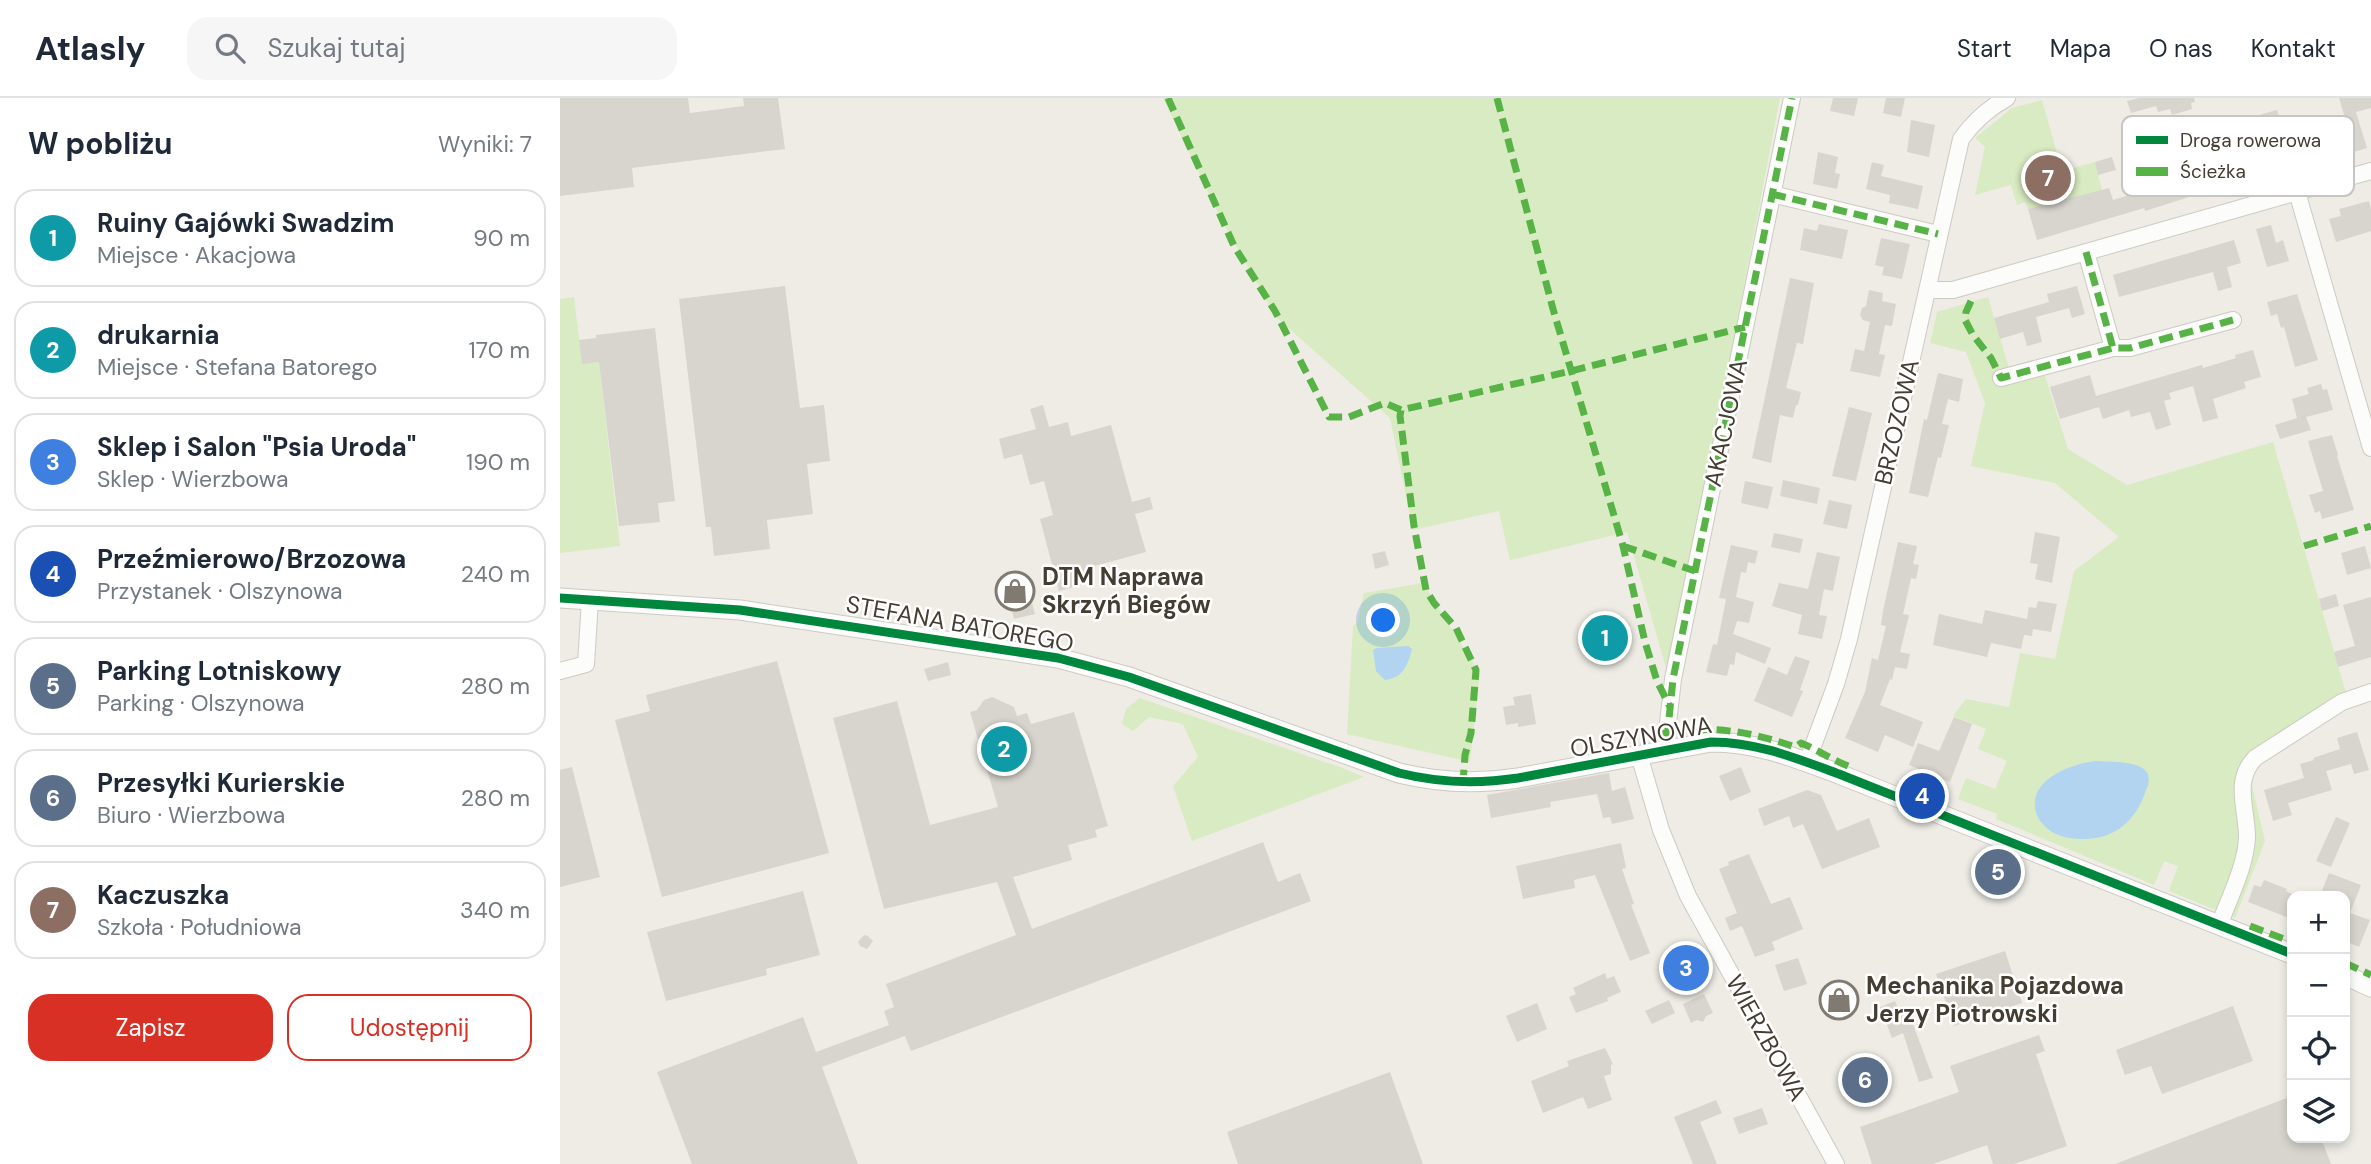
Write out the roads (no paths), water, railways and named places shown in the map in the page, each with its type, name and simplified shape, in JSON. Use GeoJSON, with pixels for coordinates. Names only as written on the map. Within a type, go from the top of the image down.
{"type":"FeatureCollection","features":[{"type":"Feature","properties":{"kind":"street","name":"AKACJOWA"},"geometry":{"type":"LineString","coordinates":[[1668,749],[1667,732],[1673,678],[1792,98]]}},
{"type":"Feature","properties":{"kind":"street","name":"BRZOZOWA"},"geometry":{"type":"LineString","coordinates":[[1807,762],[1836,684],[1849,639],[1961,139],[1973,122],[1990,107],[2007,98]]}},
{"type":"Feature","properties":{"kind":"street"},"geometry":{"type":"LineString","coordinates":[[2354,176],[2371,171]]}},
{"type":"Feature","properties":{"kind":"street"},"geometry":{"type":"LineString","coordinates":[[1772,194],[1938,234]]}},
{"type":"Feature","properties":{"kind":"street"},"geometry":{"type":"LineString","coordinates":[[1927,290],[1953,290],[2283,196]]}},
{"type":"Feature","properties":{"kind":"street"},"geometry":{"type":"LineString","coordinates":[[2298,196],[2371,448]]}},
{"type":"Feature","properties":{"kind":"street"},"geometry":{"type":"LineString","coordinates":[[2086,252],[2113,348]]}},
{"type":"Feature","properties":{"kind":"street"},"geometry":{"type":"LineString","coordinates":[[2001,378],[2113,348],[2130,348],[2233,320]]}},
{"type":"Feature","properties":{"kind":"street","name":"STEFANA BATOREGO"},"geometry":{"type":"LineString","coordinates":[[560,598],[740,610],[1058,658],[1129,677],[1341,752]]}},
{"type":"Feature","properties":{"kind":"street"},"geometry":{"type":"LineString","coordinates":[[560,671],[586,664],[590,600]]}},
{"type":"Feature","properties":{"kind":"street"},"geometry":{"type":"LineString","coordinates":[[2219,926],[2245,854],[2247,836],[2242,787],[2247,768],[2255,758],[2342,702],[2371,692]]}},
{"type":"Feature","properties":{"kind":"street","name":"OLSZYNOWA"},"geometry":{"type":"LineString","coordinates":[[1341,752],[1419,778],[1462,782],[1518,778],[1668,749],[1711,742],[1734,742],[1779,752],[1807,762],[2287,952]]}},
{"type":"Feature","properties":{"kind":"street","name":"WIERZBOWA"},"geometry":{"type":"LineString","coordinates":[[1639,755],[1661,830],[1688,896],[1836,1164]]}},
{"type":"Feature","properties":{"kind":"street"},"geometry":{"type":"LineString","coordinates":[[2350,977],[2370,983]]}},
{"type":"Feature","properties":{"kind":"water"},"geometry":{"type":"Polygon","coordinates":[[[1408,646],[1412,649],[1404,670],[1396,677],[1385,680],[1376,671],[1373,650],[1408,646]]]}},
{"type":"Feature","properties":{"kind":"water"},"geometry":{"type":"Polygon","coordinates":[[[2098,761],[2129,763],[2147,772],[2148,785],[2131,818],[2115,831],[2095,838],[2065,837],[2045,827],[2035,810],[2037,793],[2042,785],[2059,772],[2079,764],[2098,761]]]}},
{"type":"Feature","properties":{"kind":"place","name":"Kaczuszka"},"geometry":{"type":"Point","coordinates":[2048,178]}},
{"type":"Feature","properties":{"kind":"place","name":"DTM Naprawa Skrzyń Biegów"},"geometry":{"type":"Point","coordinates":[1015,591]}},
{"type":"Feature","properties":{"kind":"place","name":"Ruiny Gajówki Swadzim"},"geometry":{"type":"Point","coordinates":[1605,638]}},
{"type":"Feature","properties":{"kind":"place","name":"drukarnia"},"geometry":{"type":"Point","coordinates":[1004,749]}},
{"type":"Feature","properties":{"kind":"place","name":"Przeźmierowo/Brzozowa"},"geometry":{"type":"Point","coordinates":[1922,796]}},
{"type":"Feature","properties":{"kind":"place","name":"Parking Lotniskowy"},"geometry":{"type":"Point","coordinates":[1998,872]}},
{"type":"Feature","properties":{"kind":"place","name":"Sklep i Salon \"Psia Uroda\""},"geometry":{"type":"Point","coordinates":[1686,968]}},
{"type":"Feature","properties":{"kind":"place","name":"Mechanika Pojazdowa Jerzy Piotrowski"},"geometry":{"type":"Point","coordinates":[1839,1000]}},
{"type":"Feature","properties":{"kind":"place","name":"Przesyłki Kurierskie"},"geometry":{"type":"Point","coordinates":[1865,1080]}}]}
